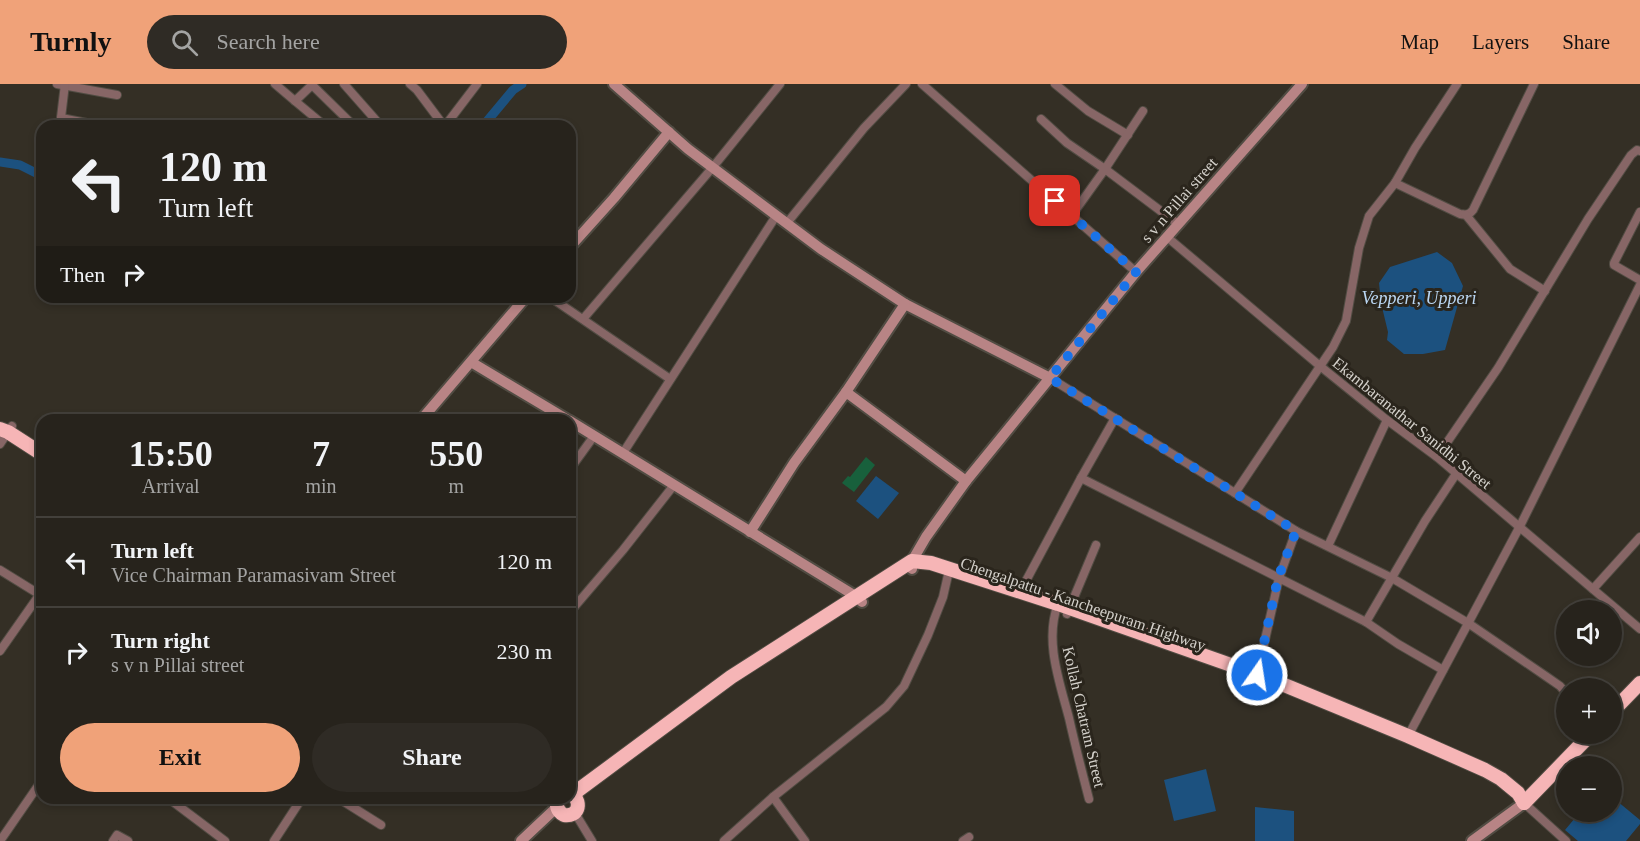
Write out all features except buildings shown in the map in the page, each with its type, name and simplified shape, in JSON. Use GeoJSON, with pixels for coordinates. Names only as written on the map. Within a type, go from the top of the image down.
{"type":"FeatureCollection","features":[{"type":"Feature","properties":{"kind":"highway"},"geometry":{"type":"LineString","coordinates":[[4,431],[36,443]]}},
{"type":"Feature","properties":{"kind":"highway"},"geometry":{"type":"LineString","coordinates":[[4,431],[36,450]]}},
{"type":"Feature","properties":{"kind":"highway"},"geometry":{"type":"LineString","coordinates":[[576,794],[859,599],[912,565],[931,563],[1020,592],[1063,610],[1258,679],[1408,736],[1501,779],[1518,793],[1524,803]]}},
{"type":"Feature","properties":{"kind":"highway","name":"Chengalpattu - Kancheepuram Highway"},"geometry":{"type":"LineString","coordinates":[[912,565],[1063,610]]}},
{"type":"Feature","properties":{"kind":"highway"},"geometry":{"type":"LineString","coordinates":[[1258,679],[1486,779],[1524,803]]}},
{"type":"Feature","properties":{"kind":"highway"},"geometry":{"type":"LineString","coordinates":[[1622,702],[1640,683]]}},
{"type":"Feature","properties":{"kind":"highway"},"geometry":{"type":"LineString","coordinates":[[1524,803],[1582,744]]}},
{"type":"Feature","properties":{"kind":"street"},"geometry":{"type":"LineString","coordinates":[[57,84],[117,95]]}},
{"type":"Feature","properties":{"kind":"street"},"geometry":{"type":"LineString","coordinates":[[61,120],[65,84]]}},
{"type":"Feature","properties":{"kind":"street"},"geometry":{"type":"LineString","coordinates":[[275,84],[318,120]]}},
{"type":"Feature","properties":{"kind":"street"},"geometry":{"type":"LineString","coordinates":[[344,84],[376,120]]}},
{"type":"Feature","properties":{"kind":"street"},"geometry":{"type":"LineString","coordinates":[[410,84],[440,120]]}},
{"type":"Feature","properties":{"kind":"street"},"geometry":{"type":"LineString","coordinates":[[614,84],[669,132],[776,216],[821,249],[905,304],[1050,378],[1296,531],[1392,578],[1468,623],[1556,683]]}},
{"type":"Feature","properties":{"kind":"street"},"geometry":{"type":"LineString","coordinates":[[583,319],[713,167],[780,84]]}},
{"type":"Feature","properties":{"kind":"street"},"geometry":{"type":"LineString","coordinates":[[787,224],[864,128],[906,84]]}},
{"type":"Feature","properties":{"kind":"street"},"geometry":{"type":"LineString","coordinates":[[922,84],[1136,272]]}},
{"type":"Feature","properties":{"kind":"street"},"geometry":{"type":"LineString","coordinates":[[1055,84],[1088,111],[1128,135]]}},
{"type":"Feature","properties":{"kind":"street","name":"s v n Pillai street"},"geometry":{"type":"LineString","coordinates":[[912,565],[926,537],[966,481],[1136,272],[1302,84]]}},
{"type":"Feature","properties":{"kind":"street"},"geometry":{"type":"LineString","coordinates":[[1235,493],[1333,347],[1346,321],[1359,248],[1366,224],[1379,201],[1395,183],[1457,84]]}},
{"type":"Feature","properties":{"kind":"street"},"geometry":{"type":"LineString","coordinates":[[1466,215],[1473,210],[1534,84]]}},
{"type":"Feature","properties":{"kind":"street"},"geometry":{"type":"LineString","coordinates":[[295,101],[312,85],[348,120]]}},
{"type":"Feature","properties":{"kind":"street"},"geometry":{"type":"LineString","coordinates":[[448,120],[473,86]]}},
{"type":"Feature","properties":{"kind":"street"},"geometry":{"type":"LineString","coordinates":[[1072,215],[1143,111]]}},
{"type":"Feature","properties":{"kind":"street"},"geometry":{"type":"LineString","coordinates":[[1041,119],[1067,143],[1178,225]]}},
{"type":"Feature","properties":{"kind":"street"},"geometry":{"type":"LineString","coordinates":[[576,240],[669,132]]}},
{"type":"Feature","properties":{"kind":"street"},"geometry":{"type":"LineString","coordinates":[[1437,457],[1498,368],[1588,219],[1631,154],[1636,150],[1640,151]]}},
{"type":"Feature","properties":{"kind":"street"},"geometry":{"type":"LineString","coordinates":[[1395,183],[1466,215],[1510,269],[1545,291]]}},
{"type":"Feature","properties":{"kind":"street"},"geometry":{"type":"LineString","coordinates":[[1640,212],[1614,265],[1640,280]]}},
{"type":"Feature","properties":{"kind":"street"},"geometry":{"type":"LineString","coordinates":[[622,453],[776,216]]}},
{"type":"Feature","properties":{"kind":"street","name":"Ekambaranathar Sanidhi Street"},"geometry":{"type":"LineString","coordinates":[[1167,237],[1320,366],[1437,457],[1640,629]]}},
{"type":"Feature","properties":{"kind":"street"},"geometry":{"type":"LineString","coordinates":[[1408,736],[1519,528],[1640,285]]}},
{"type":"Feature","properties":{"kind":"street"},"geometry":{"type":"LineString","coordinates":[[427,414],[521,303]]}},
{"type":"Feature","properties":{"kind":"street"},"geometry":{"type":"LineString","coordinates":[[559,303],[670,379]]}},
{"type":"Feature","properties":{"kind":"street"},"geometry":{"type":"LineString","coordinates":[[750,532],[794,463],[846,392],[905,304]]}},
{"type":"Feature","properties":{"kind":"street"},"geometry":{"type":"LineString","coordinates":[[471,362],[557,414]]}},
{"type":"Feature","properties":{"kind":"street"},"geometry":{"type":"LineString","coordinates":[[846,392],[966,481]]}},
{"type":"Feature","properties":{"kind":"street"},"geometry":{"type":"LineString","coordinates":[[1020,592],[1115,418]]}},
{"type":"Feature","properties":{"kind":"street"},"geometry":{"type":"LineString","coordinates":[[1328,546],[1387,420]]}},
{"type":"Feature","properties":{"kind":"street"},"geometry":{"type":"LineString","coordinates":[[576,425],[859,599]]}},
{"type":"Feature","properties":{"kind":"street"},"geometry":{"type":"LineString","coordinates":[[576,461],[594,436]]}},
{"type":"Feature","properties":{"kind":"street"},"geometry":{"type":"LineString","coordinates":[[1366,622],[1425,520],[1456,474]]}},
{"type":"Feature","properties":{"kind":"street"},"geometry":{"type":"LineString","coordinates":[[1081,478],[1366,622],[1443,670]]}},
{"type":"Feature","properties":{"kind":"street"},"geometry":{"type":"LineString","coordinates":[[576,605],[674,485]]}},
{"type":"Feature","properties":{"kind":"street"},"geometry":{"type":"LineString","coordinates":[[1258,679],[1278,578],[1296,531]]}},
{"type":"Feature","properties":{"kind":"street"},"geometry":{"type":"LineString","coordinates":[[926,537],[924,548],[931,563]]}},
{"type":"Feature","properties":{"kind":"street"},"geometry":{"type":"LineString","coordinates":[[1593,590],[1640,537]]}},
{"type":"Feature","properties":{"kind":"street","name":"Kollah Chatram Street"},"geometry":{"type":"LineString","coordinates":[[1089,800],[1056,666],[1053,634],[1096,545]]}},
{"type":"Feature","properties":{"kind":"street"},"geometry":{"type":"LineString","coordinates":[[0,570],[36,591]]}},
{"type":"Feature","properties":{"kind":"street"},"geometry":{"type":"LineString","coordinates":[[724,841],[773,797],[886,707],[904,686],[928,635],[948,575]]}},
{"type":"Feature","properties":{"kind":"street"},"geometry":{"type":"LineString","coordinates":[[0,651],[36,601]]}},
{"type":"Feature","properties":{"kind":"street"},"geometry":{"type":"LineString","coordinates":[[0,841],[36,789]]}},
{"type":"Feature","properties":{"kind":"street"},"geometry":{"type":"LineString","coordinates":[[773,797],[805,841]]}},
{"type":"Feature","properties":{"kind":"street"},"geometry":{"type":"LineString","coordinates":[[1472,841],[1524,803],[1566,841]]}},
{"type":"Feature","properties":{"kind":"street"},"geometry":{"type":"LineString","coordinates":[[176,804],[225,841]]}},
{"type":"Feature","properties":{"kind":"street"},"geometry":{"type":"LineString","coordinates":[[274,841],[299,804]]}},
{"type":"Feature","properties":{"kind":"street"},"geometry":{"type":"LineString","coordinates":[[348,804],[381,825]]}},
{"type":"Feature","properties":{"kind":"street"},"geometry":{"type":"LineString","coordinates":[[521,841],[562,804]]}},
{"type":"Feature","properties":{"kind":"street"},"geometry":{"type":"LineString","coordinates":[[531,841],[562,804]]}},
{"type":"Feature","properties":{"kind":"street"},"geometry":{"type":"LineString","coordinates":[[565,804],[592,841]]}},
{"type":"Feature","properties":{"kind":"street"},"geometry":{"type":"LineString","coordinates":[[113,841],[117,835],[128,841]]}},
{"type":"Feature","properties":{"kind":"green space"},"geometry":{"type":"Polygon","coordinates":[[[866,457],[875,465],[854,492],[842,483],[848,476],[850,477],[866,457]]]}},
{"type":"Feature","properties":{"kind":"water","name":"Vepperi, Upperi"},"geometry":{"type":"Polygon","coordinates":[[[1437,252],[1452,263],[1463,286],[1445,350],[1423,354],[1404,354],[1387,340],[1388,332],[1379,283],[1390,267],[1437,252]]]}},
{"type":"Feature","properties":{"kind":"water"},"geometry":{"type":"Polygon","coordinates":[[[876,476],[899,493],[878,519],[856,501],[876,476]]]}},
{"type":"Feature","properties":{"kind":"water"},"geometry":{"type":"Polygon","coordinates":[[[1206,769],[1216,811],[1174,821],[1164,780],[1206,769]]]}},
{"type":"Feature","properties":{"kind":"water"},"geometry":{"type":"Polygon","coordinates":[[[1622,805],[1640,820],[1640,824],[1626,841],[1578,841],[1565,830],[1572,822],[1622,822],[1622,805]]]}},
{"type":"Feature","properties":{"kind":"water"},"geometry":{"type":"Polygon","coordinates":[[[1255,807],[1294,811],[1294,841],[1255,841],[1255,807]]]}},
{"type":"Feature","properties":{"kind":"waterway"},"geometry":{"type":"LineString","coordinates":[[488,120],[513,90],[522,84]]}},
{"type":"Feature","properties":{"kind":"waterway"},"geometry":{"type":"LineString","coordinates":[[0,162],[20,165],[36,173]]}},
{"type":"Feature","properties":{"kind":"route"},"geometry":{"type":"LineString","coordinates":[[1055,201],[1136,272],[1050,378],[1296,531],[1278,578],[1257,675]]}}]}
